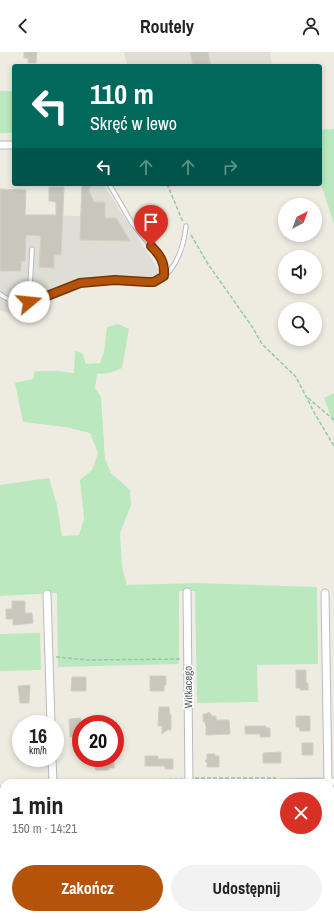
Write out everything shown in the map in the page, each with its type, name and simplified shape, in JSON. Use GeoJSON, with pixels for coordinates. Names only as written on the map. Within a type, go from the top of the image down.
{"type":"FeatureCollection","features":[{"type":"Feature","properties":{"kind":"street"},"geometry":{"type":"LineString","coordinates":[[0,145],[12,145]]}},
{"type":"Feature","properties":{"kind":"street","name":"Witkacego"},"geometry":{"type":"LineString","coordinates":[[187,592],[189,779]]}},
{"type":"Feature","properties":{"kind":"street"},"geometry":{"type":"LineString","coordinates":[[325,593],[331,779]]}},
{"type":"Feature","properties":{"kind":"street"},"geometry":{"type":"LineString","coordinates":[[47,594],[51,715]]}},
{"type":"Feature","properties":{"kind":"street"},"geometry":{"type":"LineString","coordinates":[[52,767],[53,779]]}},
{"type":"Feature","properties":{"kind":"lane"},"geometry":{"type":"LineString","coordinates":[[110,186],[132,224],[163,261],[164,276]]}},
{"type":"Feature","properties":{"kind":"lane"},"geometry":{"type":"LineString","coordinates":[[0,294],[8,299],[29,302],[80,283],[115,280],[154,282],[164,276],[176,262],[182,248],[186,226]]}},
{"type":"Feature","properties":{"kind":"lane"},"geometry":{"type":"LineString","coordinates":[[16,301],[30,287],[32,249]]}},
{"type":"Feature","properties":{"kind":"path"},"geometry":{"type":"LineString","coordinates":[[168,186],[178,212],[208,264],[253,328],[262,344],[296,377],[315,414],[334,446]]}},
{"type":"Feature","properties":{"kind":"path"},"geometry":{"type":"LineString","coordinates":[[307,397],[334,420]]}},
{"type":"Feature","properties":{"kind":"path"},"geometry":{"type":"LineString","coordinates":[[49,656],[89,660],[188,659]]}},
{"type":"Feature","properties":{"kind":"shaded area"},"geometry":{"type":"Polygon","coordinates":[[[124,52],[270,52],[272,64],[127,64],[124,52]]]}},
{"type":"Feature","properties":{"kind":"shaded area"},"geometry":{"type":"Polygon","coordinates":[[[82,186],[104,186],[166,281],[154,286],[93,284],[73,291],[18,316],[0,310],[0,214],[80,216],[82,186]]]}},
{"type":"Feature","properties":{"kind":"green space"},"geometry":{"type":"Polygon","coordinates":[[[0,91],[12,91],[12,133],[0,133],[0,91]]]}},
{"type":"Feature","properties":{"kind":"green space"},"geometry":{"type":"Polygon","coordinates":[[[334,129],[334,224],[322,186],[322,130],[334,129]]]}},
{"type":"Feature","properties":{"kind":"green space"},"geometry":{"type":"Polygon","coordinates":[[[118,324],[129,329],[122,368],[110,373],[97,374],[95,388],[101,397],[105,459],[111,473],[130,490],[131,505],[120,533],[122,567],[127,585],[196,583],[317,587],[318,664],[257,665],[258,702],[197,703],[195,591],[179,591],[179,664],[58,667],[57,593],[0,596],[0,485],[49,478],[57,505],[62,536],[79,535],[84,519],[80,480],[92,470],[98,453],[90,433],[65,427],[23,422],[15,383],[33,379],[35,371],[74,373],[75,351],[82,353],[86,364],[100,363],[104,352],[107,327],[118,324]]]}},
{"type":"Feature","properties":{"kind":"green space"},"geometry":{"type":"Polygon","coordinates":[[[334,393],[334,424],[324,398],[334,393]]]}},
{"type":"Feature","properties":{"kind":"green space"},"geometry":{"type":"Polygon","coordinates":[[[40,633],[41,670],[0,671],[0,634],[40,633]]]}},
{"type":"Feature","properties":{"kind":"building"},"geometry":{"type":"Polygon","coordinates":[[[24,52],[37,52],[36,63],[28,63],[28,58],[24,58],[24,52]]]}},
{"type":"Feature","properties":{"kind":"building"},"geometry":{"type":"Polygon","coordinates":[[[190,52],[208,52],[211,64],[193,64],[190,52]]]}},
{"type":"Feature","properties":{"kind":"building"},"geometry":{"type":"Polygon","coordinates":[[[82,186],[90,186],[89,191],[94,202],[105,202],[105,218],[116,218],[130,241],[80,240],[82,186]]]}},
{"type":"Feature","properties":{"kind":"building"},"geometry":{"type":"Polygon","coordinates":[[[49,187],[64,187],[61,255],[54,254],[54,268],[39,267],[41,236],[26,235],[25,261],[21,261],[21,271],[0,271],[0,189],[26,190],[25,215],[56,215],[56,202],[49,201],[49,187]]]}},
{"type":"Feature","properties":{"kind":"building"},"geometry":{"type":"Polygon","coordinates":[[[12,601],[25,601],[25,613],[32,613],[33,623],[13,625],[13,619],[6,619],[6,609],[12,609],[12,601]]]}},
{"type":"Feature","properties":{"kind":"building"},"geometry":{"type":"Polygon","coordinates":[[[296,670],[306,670],[306,683],[308,683],[308,690],[300,690],[300,688],[296,688],[296,670]]]}},
{"type":"Feature","properties":{"kind":"building"},"geometry":{"type":"Polygon","coordinates":[[[150,676],[166,676],[164,691],[150,691],[150,676]]]}},
{"type":"Feature","properties":{"kind":"building"},"geometry":{"type":"Polygon","coordinates":[[[72,677],[86,677],[86,691],[71,691],[72,677]]]}},
{"type":"Feature","properties":{"kind":"building"},"geometry":{"type":"Polygon","coordinates":[[[30,685],[29,703],[20,703],[18,686],[30,685]]]}},
{"type":"Feature","properties":{"kind":"building"},"geometry":{"type":"Polygon","coordinates":[[[159,707],[169,707],[171,715],[171,730],[167,730],[162,734],[162,726],[158,726],[159,707]]]}},
{"type":"Feature","properties":{"kind":"building"},"geometry":{"type":"Polygon","coordinates":[[[209,712],[212,716],[216,716],[216,720],[229,720],[230,734],[206,735],[203,714],[209,712]]]}},
{"type":"Feature","properties":{"kind":"building"},"geometry":{"type":"Polygon","coordinates":[[[296,716],[310,716],[310,731],[300,731],[299,727],[296,727],[296,716]]]}},
{"type":"Feature","properties":{"kind":"building"},"geometry":{"type":"Polygon","coordinates":[[[69,719],[72,719],[72,737],[70,737],[69,719]]]}},
{"type":"Feature","properties":{"kind":"building"},"geometry":{"type":"Polygon","coordinates":[[[245,726],[266,726],[266,728],[270,728],[270,737],[260,737],[260,734],[245,734],[245,726]]]}},
{"type":"Feature","properties":{"kind":"building"},"geometry":{"type":"Polygon","coordinates":[[[302,743],[313,743],[313,755],[302,755],[302,743]]]}},
{"type":"Feature","properties":{"kind":"building"},"geometry":{"type":"Polygon","coordinates":[[[281,752],[281,763],[263,763],[263,753],[281,752]]]}},
{"type":"Feature","properties":{"kind":"building"},"geometry":{"type":"Polygon","coordinates":[[[207,754],[215,754],[215,756],[219,756],[219,767],[207,767],[207,763],[205,761],[207,759],[207,754]]]}},
{"type":"Feature","properties":{"kind":"building"},"geometry":{"type":"Polygon","coordinates":[[[145,756],[158,756],[158,759],[173,759],[173,769],[165,769],[165,766],[145,766],[145,756]]]}},
{"type":"Feature","properties":{"kind":"building"},"geometry":{"type":"Polygon","coordinates":[[[95,767],[114,767],[109,768],[109,770],[96,770],[95,767]]]}},
{"type":"Feature","properties":{"kind":"route"},"geometry":{"type":"LineString","coordinates":[[29,302],[72,285],[88,281],[115,280],[154,282],[164,276],[164,266],[158,253],[151,246]]}}]}
